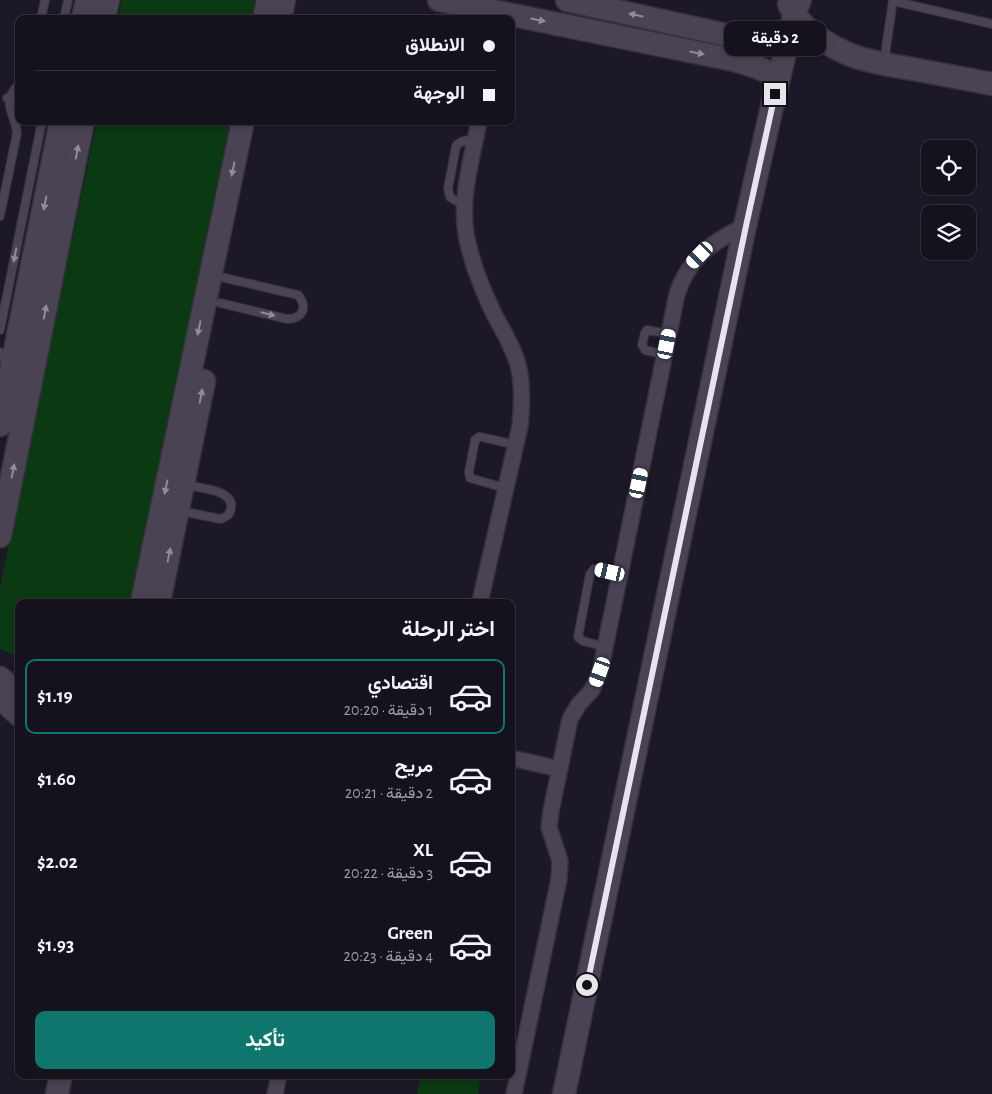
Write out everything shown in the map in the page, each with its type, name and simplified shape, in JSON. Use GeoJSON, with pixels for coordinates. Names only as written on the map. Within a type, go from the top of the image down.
{"type":"FeatureCollection","features":[{"type":"Feature","properties":{"kind":"street"},"geometry":{"type":"LineString","coordinates":[[84,15],[87,0]]}},
{"type":"Feature","properties":{"kind":"street"},"geometry":{"type":"LineString","coordinates":[[105,15],[108,0]]}},
{"type":"Feature","properties":{"kind":"street"},"geometry":{"type":"LineString","coordinates":[[265,15],[268,0]]}},
{"type":"Feature","properties":{"kind":"street"},"geometry":{"type":"LineString","coordinates":[[281,15],[284,0]]}},
{"type":"Feature","properties":{"kind":"street"},"geometry":{"type":"LineString","coordinates":[[439,0],[496,15]]}},
{"type":"Feature","properties":{"kind":"street"},"geometry":{"type":"LineString","coordinates":[[567,0],[749,40],[787,44]]}},
{"type":"Feature","properties":{"kind":"street"},"geometry":{"type":"LineString","coordinates":[[564,1094],[794,5]]}},
{"type":"Feature","properties":{"kind":"street"},"geometry":{"type":"LineString","coordinates":[[794,5],[818,36],[843,52],[884,64],[992,84]]}},
{"type":"Feature","properties":{"kind":"street"},"geometry":{"type":"LineString","coordinates":[[515,19],[734,60],[757,67],[779,77]]}},
{"type":"Feature","properties":{"kind":"street"},"geometry":{"type":"LineString","coordinates":[[0,425],[6,360],[60,125]]}},
{"type":"Feature","properties":{"kind":"street"},"geometry":{"type":"LineString","coordinates":[[0,536],[82,125]]}},
{"type":"Feature","properties":{"kind":"street"},"geometry":{"type":"LineString","coordinates":[[143,599],[242,125]]}},
{"type":"Feature","properties":{"kind":"street"},"geometry":{"type":"LineString","coordinates":[[160,599],[257,125]]}},
{"type":"Feature","properties":{"kind":"street"},"geometry":{"type":"LineString","coordinates":[[478,125],[464,206],[467,236],[484,293],[513,350],[519,367],[522,387],[522,407],[516,445],[481,599]]}},
{"type":"Feature","properties":{"kind":"street"},"geometry":{"type":"LineString","coordinates":[[514,1094],[559,879],[560,861],[549,827],[570,719],[596,682],[605,647],[680,284],[692,263],[716,242],[746,226]]}},
{"type":"Feature","properties":{"kind":"street"},"geometry":{"type":"LineString","coordinates":[[0,666],[15,669]]}},
{"type":"Feature","properties":{"kind":"street"},"geometry":{"type":"LineString","coordinates":[[0,678],[15,690]]}},
{"type":"Feature","properties":{"kind":"street"},"geometry":{"type":"LineString","coordinates":[[0,698],[15,711]]}},
{"type":"Feature","properties":{"kind":"street"},"geometry":{"type":"LineString","coordinates":[[515,759],[560,769]]}},
{"type":"Feature","properties":{"kind":"street"},"geometry":{"type":"LineString","coordinates":[[42,1094],[45,1079]]}},
{"type":"Feature","properties":{"kind":"street"},"geometry":{"type":"LineString","coordinates":[[57,1094],[60,1079]]}},
{"type":"Feature","properties":{"kind":"street"},"geometry":{"type":"LineString","coordinates":[[275,1094],[278,1079]]}},
{"type":"Feature","properties":{"kind":"lane"},"geometry":{"type":"LineString","coordinates":[[42,15],[45,0]]}},
{"type":"Feature","properties":{"kind":"lane"},"geometry":{"type":"LineString","coordinates":[[65,15],[68,0]]}},
{"type":"Feature","properties":{"kind":"lane"},"geometry":{"type":"LineString","coordinates":[[884,64],[893,0],[908,2],[992,24]]}},
{"type":"Feature","properties":{"kind":"lane"},"geometry":{"type":"LineString","coordinates":[[0,216],[17,133],[14,122],[6,108],[7,98],[15,87]]}},
{"type":"Feature","properties":{"kind":"lane"},"geometry":{"type":"LineString","coordinates":[[7,98],[15,100]]}},
{"type":"Feature","properties":{"kind":"lane"},"geometry":{"type":"LineString","coordinates":[[0,330],[41,125]]}},
{"type":"Feature","properties":{"kind":"lane"},"geometry":{"type":"LineString","coordinates":[[220,303],[287,319],[294,319],[301,315],[304,308],[303,301],[298,295],[225,278]]}},
{"type":"Feature","properties":{"kind":"lane"},"geometry":{"type":"LineString","coordinates":[[665,355],[645,350],[642,345],[647,330],[669,334]]}},
{"type":"Feature","properties":{"kind":"lane"},"geometry":{"type":"LineString","coordinates":[[506,488],[470,478],[469,472],[475,440],[481,437],[516,445]]}},
{"type":"Feature","properties":{"kind":"lane"},"geometry":{"type":"LineString","coordinates":[[178,511],[221,519],[230,512],[232,506],[230,500],[221,492],[183,485]]}},
{"type":"Feature","properties":{"kind":"lane"},"geometry":{"type":"LineString","coordinates":[[605,647],[583,641],[578,637],[590,574],[594,569],[620,574]]}},
{"type":"Feature","properties":{"kind":"green space"},"geometry":{"type":"Polygon","coordinates":[[[122,0],[255,0],[252,15],[119,15],[122,0]]]}},
{"type":"Feature","properties":{"kind":"green space"},"geometry":{"type":"Polygon","coordinates":[[[96,125],[229,125],[132,599],[15,599],[15,655],[0,649],[0,587],[96,125]]]}},
{"type":"Feature","properties":{"kind":"green space"},"geometry":{"type":"Polygon","coordinates":[[[420,1079],[480,1079],[478,1094],[417,1094],[420,1079]]]}},
{"type":"Feature","properties":{"kind":"route"},"geometry":{"type":"LineString","coordinates":[[587,985],[775,94]]}}]}
